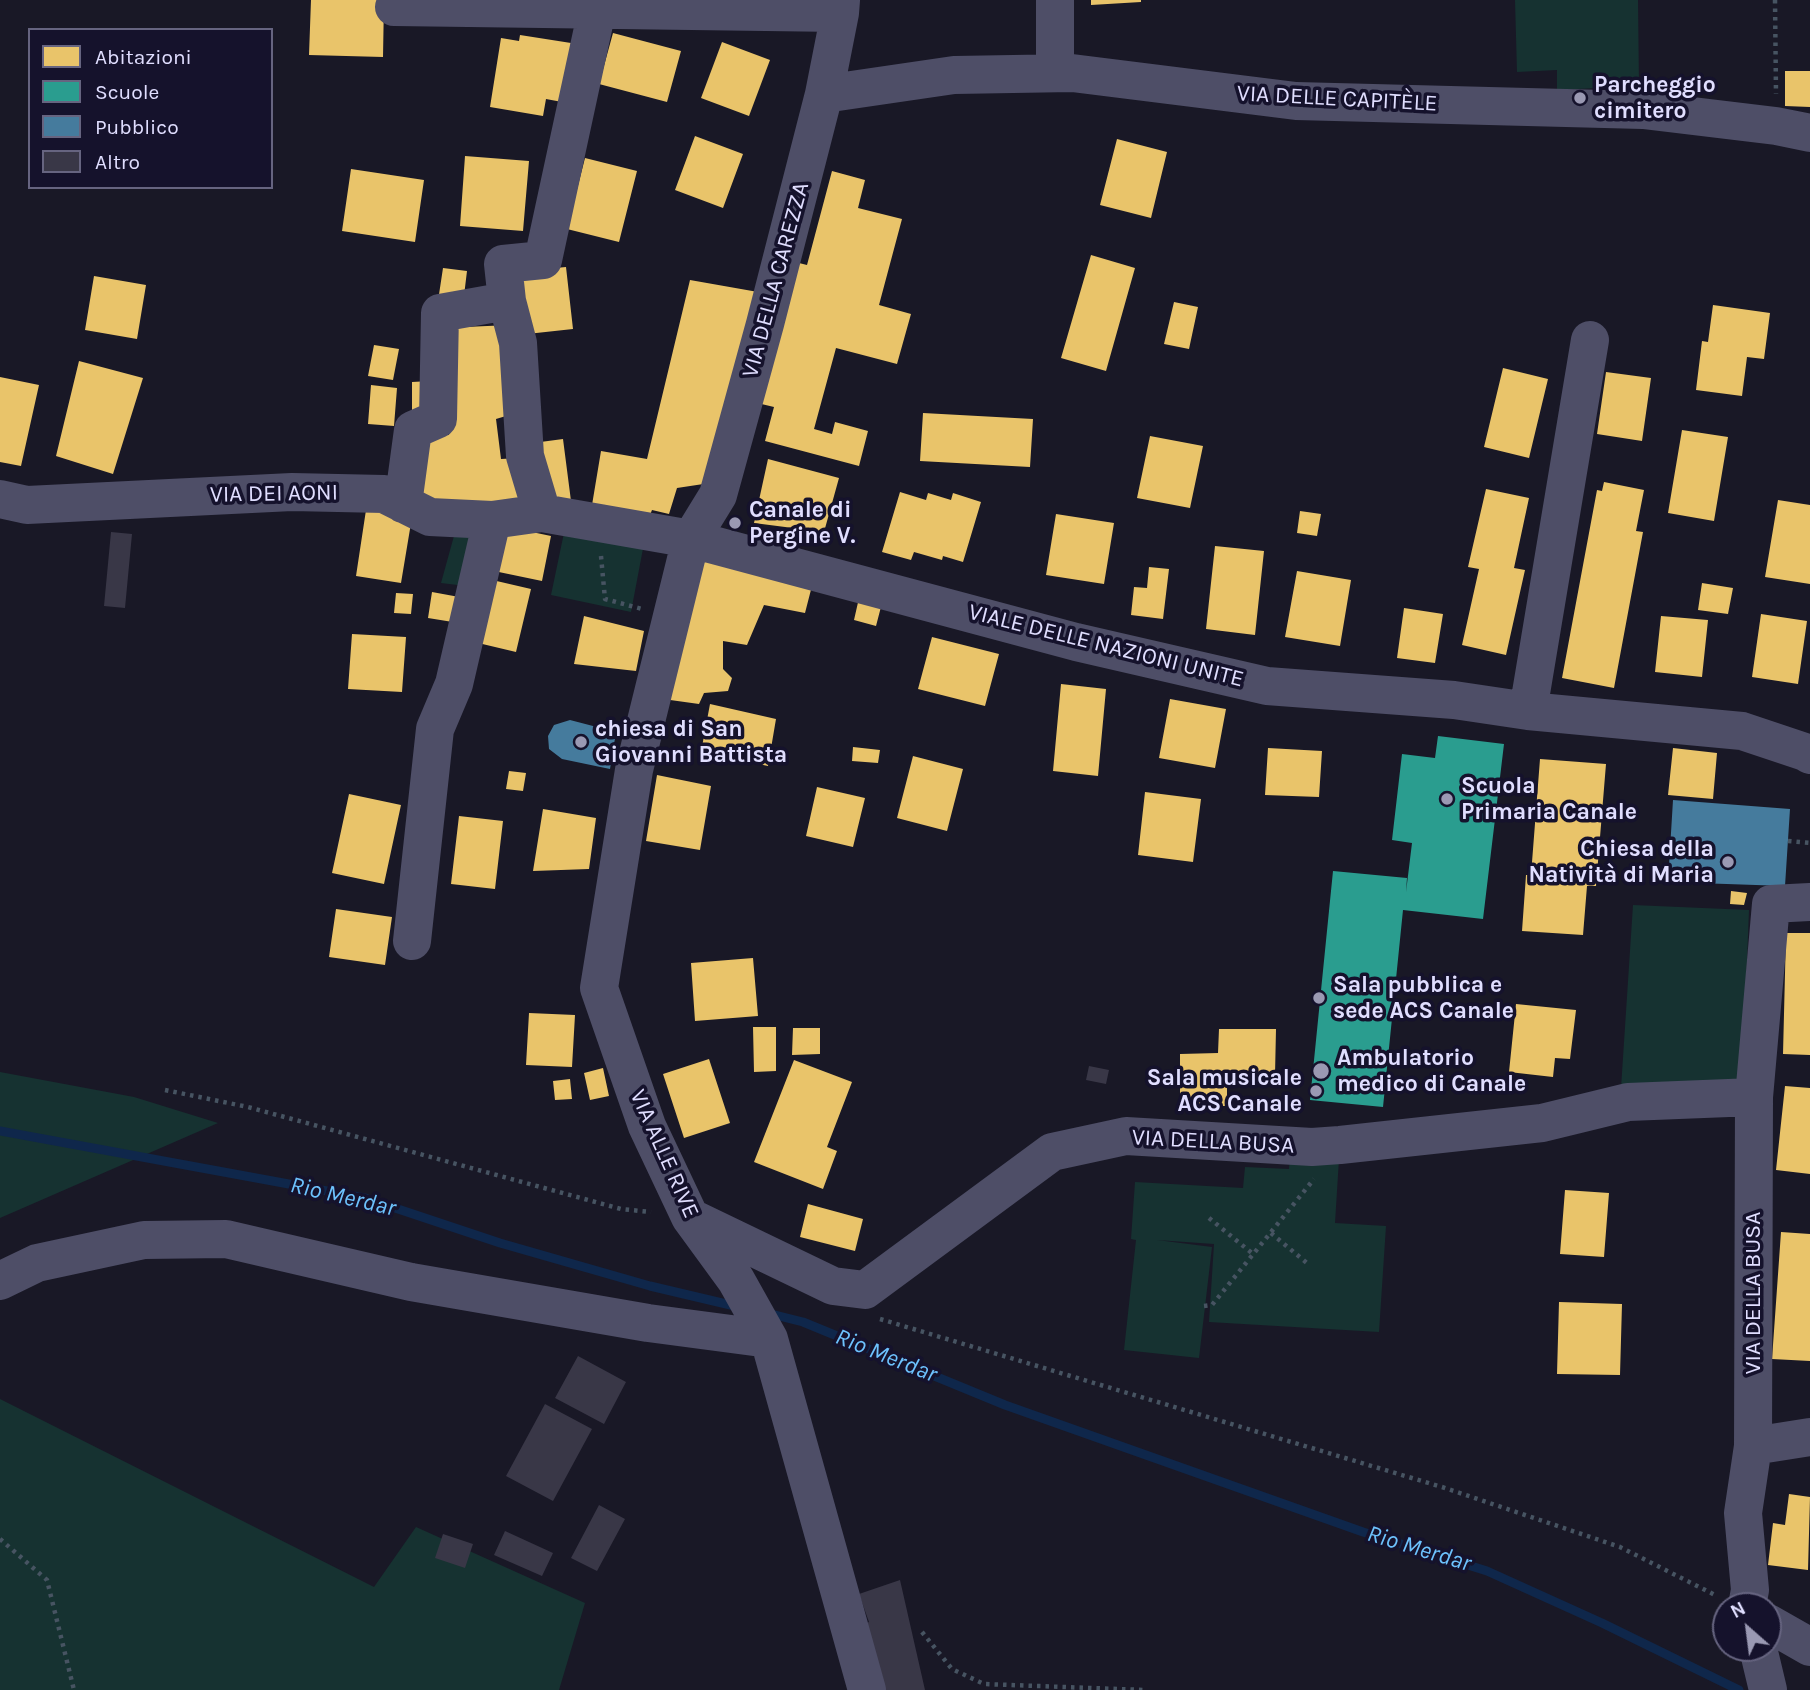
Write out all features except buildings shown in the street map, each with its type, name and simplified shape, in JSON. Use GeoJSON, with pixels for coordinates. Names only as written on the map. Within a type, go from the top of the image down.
{"type":"FeatureCollection","features":[{"type":"Feature","properties":{"kind":"street"},"geometry":{"type":"LineString","coordinates":[[1055,0],[1055,73]]}},
{"type":"Feature","properties":{"kind":"street","name":"VIA DELLA CAREZZA"},"geometry":{"type":"LineString","coordinates":[[394,7],[597,10],[841,7],[824,94],[719,495],[691,539],[667,637]]}},
{"type":"Feature","properties":{"kind":"street"},"geometry":{"type":"LineString","coordinates":[[542,513],[525,456],[518,343],[507,301],[503,264],[543,260],[597,10]]}},
{"type":"Feature","properties":{"kind":"street","name":"VIA DELLE CAPITÈLE"},"geometry":{"type":"LineString","coordinates":[[824,94],[954,75],[1072,73],[1296,101],[1643,110],[1793,129]]}},
{"type":"Feature","properties":{"kind":"street"},"geometry":{"type":"LineString","coordinates":[[403,504],[413,430],[438,419],[440,313],[507,301]]}},
{"type":"Feature","properties":{"kind":"street"},"geometry":{"type":"LineString","coordinates":[[1528,711],[1590,340]]}},
{"type":"Feature","properties":{"kind":"street","name":"VIA DEI AONI"},"geometry":{"type":"LineString","coordinates":[[0,499],[27,505],[292,492],[384,494],[430,517],[492,520],[542,513],[610,525]]}},
{"type":"Feature","properties":{"kind":"street"},"geometry":{"type":"LineString","coordinates":[[412,942],[435,729],[454,684],[492,520]]}},
{"type":"Feature","properties":{"kind":"street","name":"VIALE DELLE NAZIONI UNITE"},"geometry":{"type":"LineString","coordinates":[[610,525],[691,539],[1076,642],[1267,686],[1454,700],[1528,711],[1742,731],[1810,755]]}},
{"type":"Feature","properties":{"kind":"street","name":"VIA ALLE RIVE"},"geometry":{"type":"LineString","coordinates":[[667,637],[634,770],[599,988],[647,1126],[690,1217],[755,1316],[867,1690]]}},
{"type":"Feature","properties":{"kind":"street","name":"VIA DELLA BUSA"},"geometry":{"type":"LineString","coordinates":[[1748,1592],[1750,1590],[1743,1513],[1753,1446],[1754,1097],[1771,904],[1810,902]]}},
{"type":"Feature","properties":{"kind":"street","name":"VIA DELLA BUSA"},"geometry":{"type":"LineString","coordinates":[[690,1217],[833,1286],[865,1290],[1052,1152],[1126,1136],[1312,1147],[1542,1123],[1628,1102],[1754,1097]]}},
{"type":"Feature","properties":{"kind":"street"},"geometry":{"type":"LineString","coordinates":[[0,1281],[37,1263],[144,1240],[226,1239],[411,1282],[648,1323],[755,1316]]}},
{"type":"Feature","properties":{"kind":"street"},"geometry":{"type":"LineString","coordinates":[[1753,1446],[1810,1437]]}},
{"type":"Feature","properties":{"kind":"street"},"geometry":{"type":"LineString","coordinates":[[1782,1651],[1810,1647]]}},
{"type":"Feature","properties":{"kind":"path"},"geometry":{"type":"LineString","coordinates":[[1775,0],[1793,129]]}},
{"type":"Feature","properties":{"kind":"path"},"geometry":{"type":"LineString","coordinates":[[610,525],[600,560],[605,599],[633,607]]}},
{"type":"Feature","properties":{"kind":"path"},"geometry":{"type":"LineString","coordinates":[[1787,841],[1810,843]]}},
{"type":"Feature","properties":{"kind":"path"},"geometry":{"type":"LineString","coordinates":[[165,1090],[248,1107],[621,1209],[690,1217]]}},
{"type":"Feature","properties":{"kind":"path"},"geometry":{"type":"LineString","coordinates":[[1204,1306],[1212,1306],[1315,1178],[1312,1147]]}},
{"type":"Feature","properties":{"kind":"path"},"geometry":{"type":"LineString","coordinates":[[1209,1218],[1253,1254]]}},
{"type":"Feature","properties":{"kind":"path"},"geometry":{"type":"LineString","coordinates":[[1270,1233],[1308,1264]]}},
{"type":"Feature","properties":{"kind":"path"},"geometry":{"type":"LineString","coordinates":[[872,1317],[1441,1487],[1620,1547],[1713,1592]]}},
{"type":"Feature","properties":{"kind":"path"},"geometry":{"type":"LineString","coordinates":[[0,1539],[47,1580],[74,1690]]}},
{"type":"Feature","properties":{"kind":"path"},"geometry":{"type":"LineString","coordinates":[[922,1632],[952,1669],[984,1684],[1144,1690]]}},
{"type":"Feature","properties":{"kind":"green space"},"geometry":{"type":"Polygon","coordinates":[[[1515,0],[1638,0],[1639,86],[1557,90],[1557,70],[1517,72],[1515,0]]]}},
{"type":"Feature","properties":{"kind":"green space"},"geometry":{"type":"Polygon","coordinates":[[[457,525],[488,529],[474,587],[441,583],[457,525]]]}},
{"type":"Feature","properties":{"kind":"green space"},"geometry":{"type":"Polygon","coordinates":[[[565,528],[645,538],[631,612],[551,595],[565,528]]]}},
{"type":"Feature","properties":{"kind":"green space"},"geometry":{"type":"Polygon","coordinates":[[[1633,905],[1749,910],[1742,1089],[1621,1088],[1633,905]]]}},
{"type":"Feature","properties":{"kind":"green space"},"geometry":{"type":"Polygon","coordinates":[[[0,1072],[134,1097],[218,1123],[0,1218],[0,1072]]]}},
{"type":"Feature","properties":{"kind":"green space"},"geometry":{"type":"Polygon","coordinates":[[[1290,1156],[1339,1159],[1335,1223],[1386,1226],[1379,1332],[1209,1322],[1214,1244],[1157,1240],[1212,1247],[1199,1358],[1124,1350],[1136,1240],[1131,1239],[1135,1182],[1243,1188],[1245,1167],[1289,1169],[1290,1156]]]}},
{"type":"Feature","properties":{"kind":"green space"},"geometry":{"type":"Polygon","coordinates":[[[0,1399],[374,1587],[416,1527],[585,1603],[559,1690],[0,1690],[0,1399]]]}},
{"type":"Feature","properties":{"kind":"waterway","name":"Rio Merdar"},"geometry":{"type":"LineString","coordinates":[[0,1131],[365,1198],[500,1243],[650,1286],[739,1307]]}},
{"type":"Feature","properties":{"kind":"waterway","name":"Rio Merdar"},"geometry":{"type":"LineString","coordinates":[[767,1313],[803,1322],[1005,1405],[1363,1532],[1487,1571],[1739,1690]]}},
{"type":"Feature","properties":{"kind":"place","name":"Parcheggio cimitero"},"geometry":{"type":"Point","coordinates":[1580,98]}},
{"type":"Feature","properties":{"kind":"place","name":"Canale di Pergine V."},"geometry":{"type":"Point","coordinates":[735,523]}},
{"type":"Feature","properties":{"kind":"place","name":"chiesa di San Giovanni Battista"},"geometry":{"type":"Point","coordinates":[581,742]}},
{"type":"Feature","properties":{"kind":"place","name":"Scuola Primaria Canale"},"geometry":{"type":"Point","coordinates":[1447,799]}},
{"type":"Feature","properties":{"kind":"place","name":"Chiesa della Natività di Maria"},"geometry":{"type":"Point","coordinates":[1728,862]}},
{"type":"Feature","properties":{"kind":"place","name":"Sala pubblica e sede ACS Canale"},"geometry":{"type":"Point","coordinates":[1319,998]}},
{"type":"Feature","properties":{"kind":"place","name":"Ambulatorio medico di Canale"},"geometry":{"type":"Point","coordinates":[1321,1071]}},
{"type":"Feature","properties":{"kind":"place","name":"Sala musicale ACS Canale"},"geometry":{"type":"Point","coordinates":[1316,1091]}}]}
